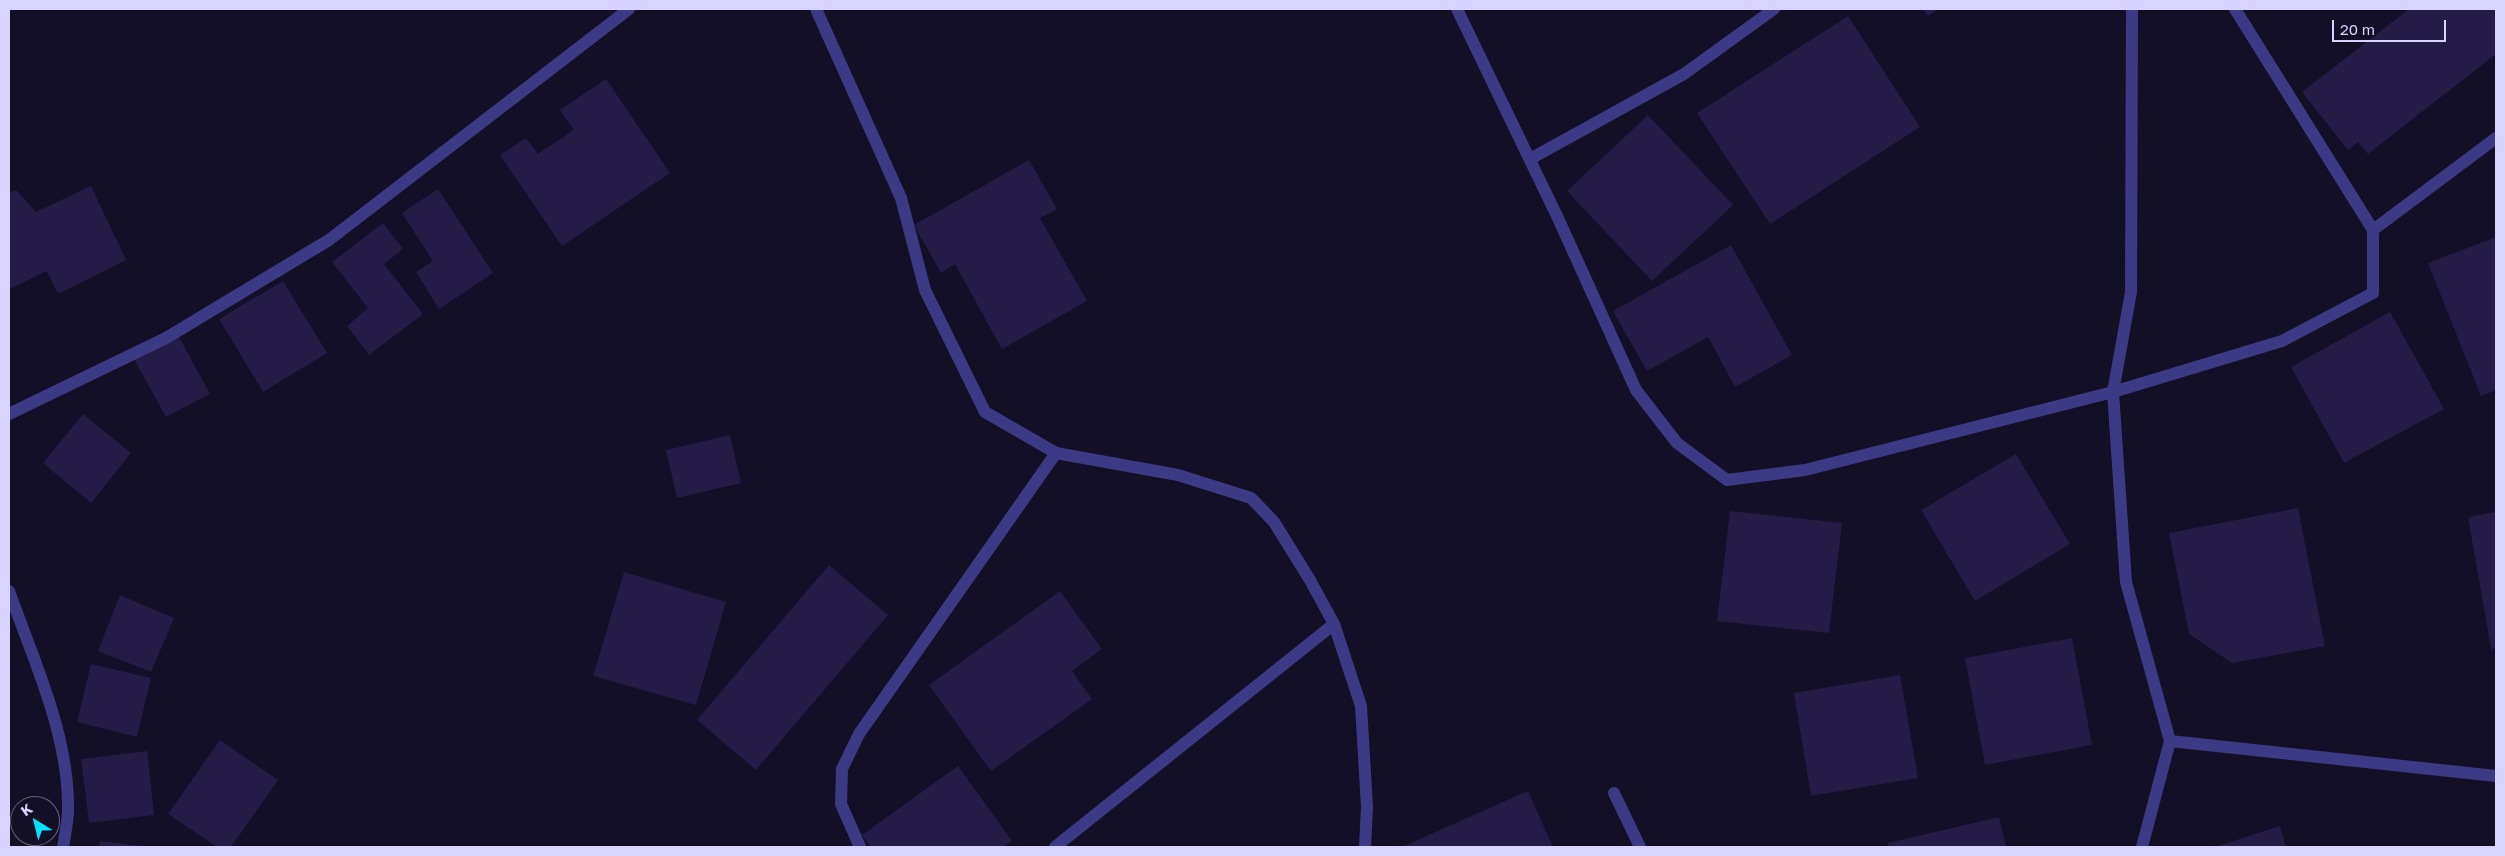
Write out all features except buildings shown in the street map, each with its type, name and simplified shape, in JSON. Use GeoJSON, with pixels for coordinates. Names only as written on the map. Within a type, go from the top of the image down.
{"type":"FeatureCollection","features":[{"type":"Feature","properties":{"kind":"street"},"geometry":{"type":"LineString","coordinates":[[9,414],[166,338],[329,240],[629,9]]}},
{"type":"Feature","properties":{"kind":"street"},"geometry":{"type":"LineString","coordinates":[[816,9],[901,198],[925,290],[984,412],[1056,453],[1178,475],[1252,498],[1274,522],[1310,580],[1334,624],[1361,706],[1366,807],[1365,847]]}},
{"type":"Feature","properties":{"kind":"street"},"geometry":{"type":"LineString","coordinates":[[1457,9],[1530,159],[1636,390],[1678,443],[1727,480],[1805,470],[2113,392],[2282,342],[2373,293],[2373,230],[2235,9]]}},
{"type":"Feature","properties":{"kind":"street"},"geometry":{"type":"LineString","coordinates":[[1530,159],[1684,74],[1774,9]]}},
{"type":"Feature","properties":{"kind":"street"},"geometry":{"type":"LineString","coordinates":[[2132,9],[2131,292],[2113,392],[2126,582],[2170,741],[2142,847]]}},
{"type":"Feature","properties":{"kind":"street"},"geometry":{"type":"LineString","coordinates":[[2373,230],[2496,138]]}},
{"type":"Feature","properties":{"kind":"street"},"geometry":{"type":"LineString","coordinates":[[860,847],[841,804],[842,769],[859,734],[1056,453]]}},
{"type":"Feature","properties":{"kind":"street"},"geometry":{"type":"LineString","coordinates":[[9,591],[47,696],[62,754],[68,812],[63,847]]}},
{"type":"Feature","properties":{"kind":"street"},"geometry":{"type":"LineString","coordinates":[[1055,847],[1334,624]]}},
{"type":"Feature","properties":{"kind":"street"},"geometry":{"type":"LineString","coordinates":[[2170,741],[2496,776]]}},
{"type":"Feature","properties":{"kind":"street"},"geometry":{"type":"LineString","coordinates":[[1614,793],[1640,847]]}}]}
